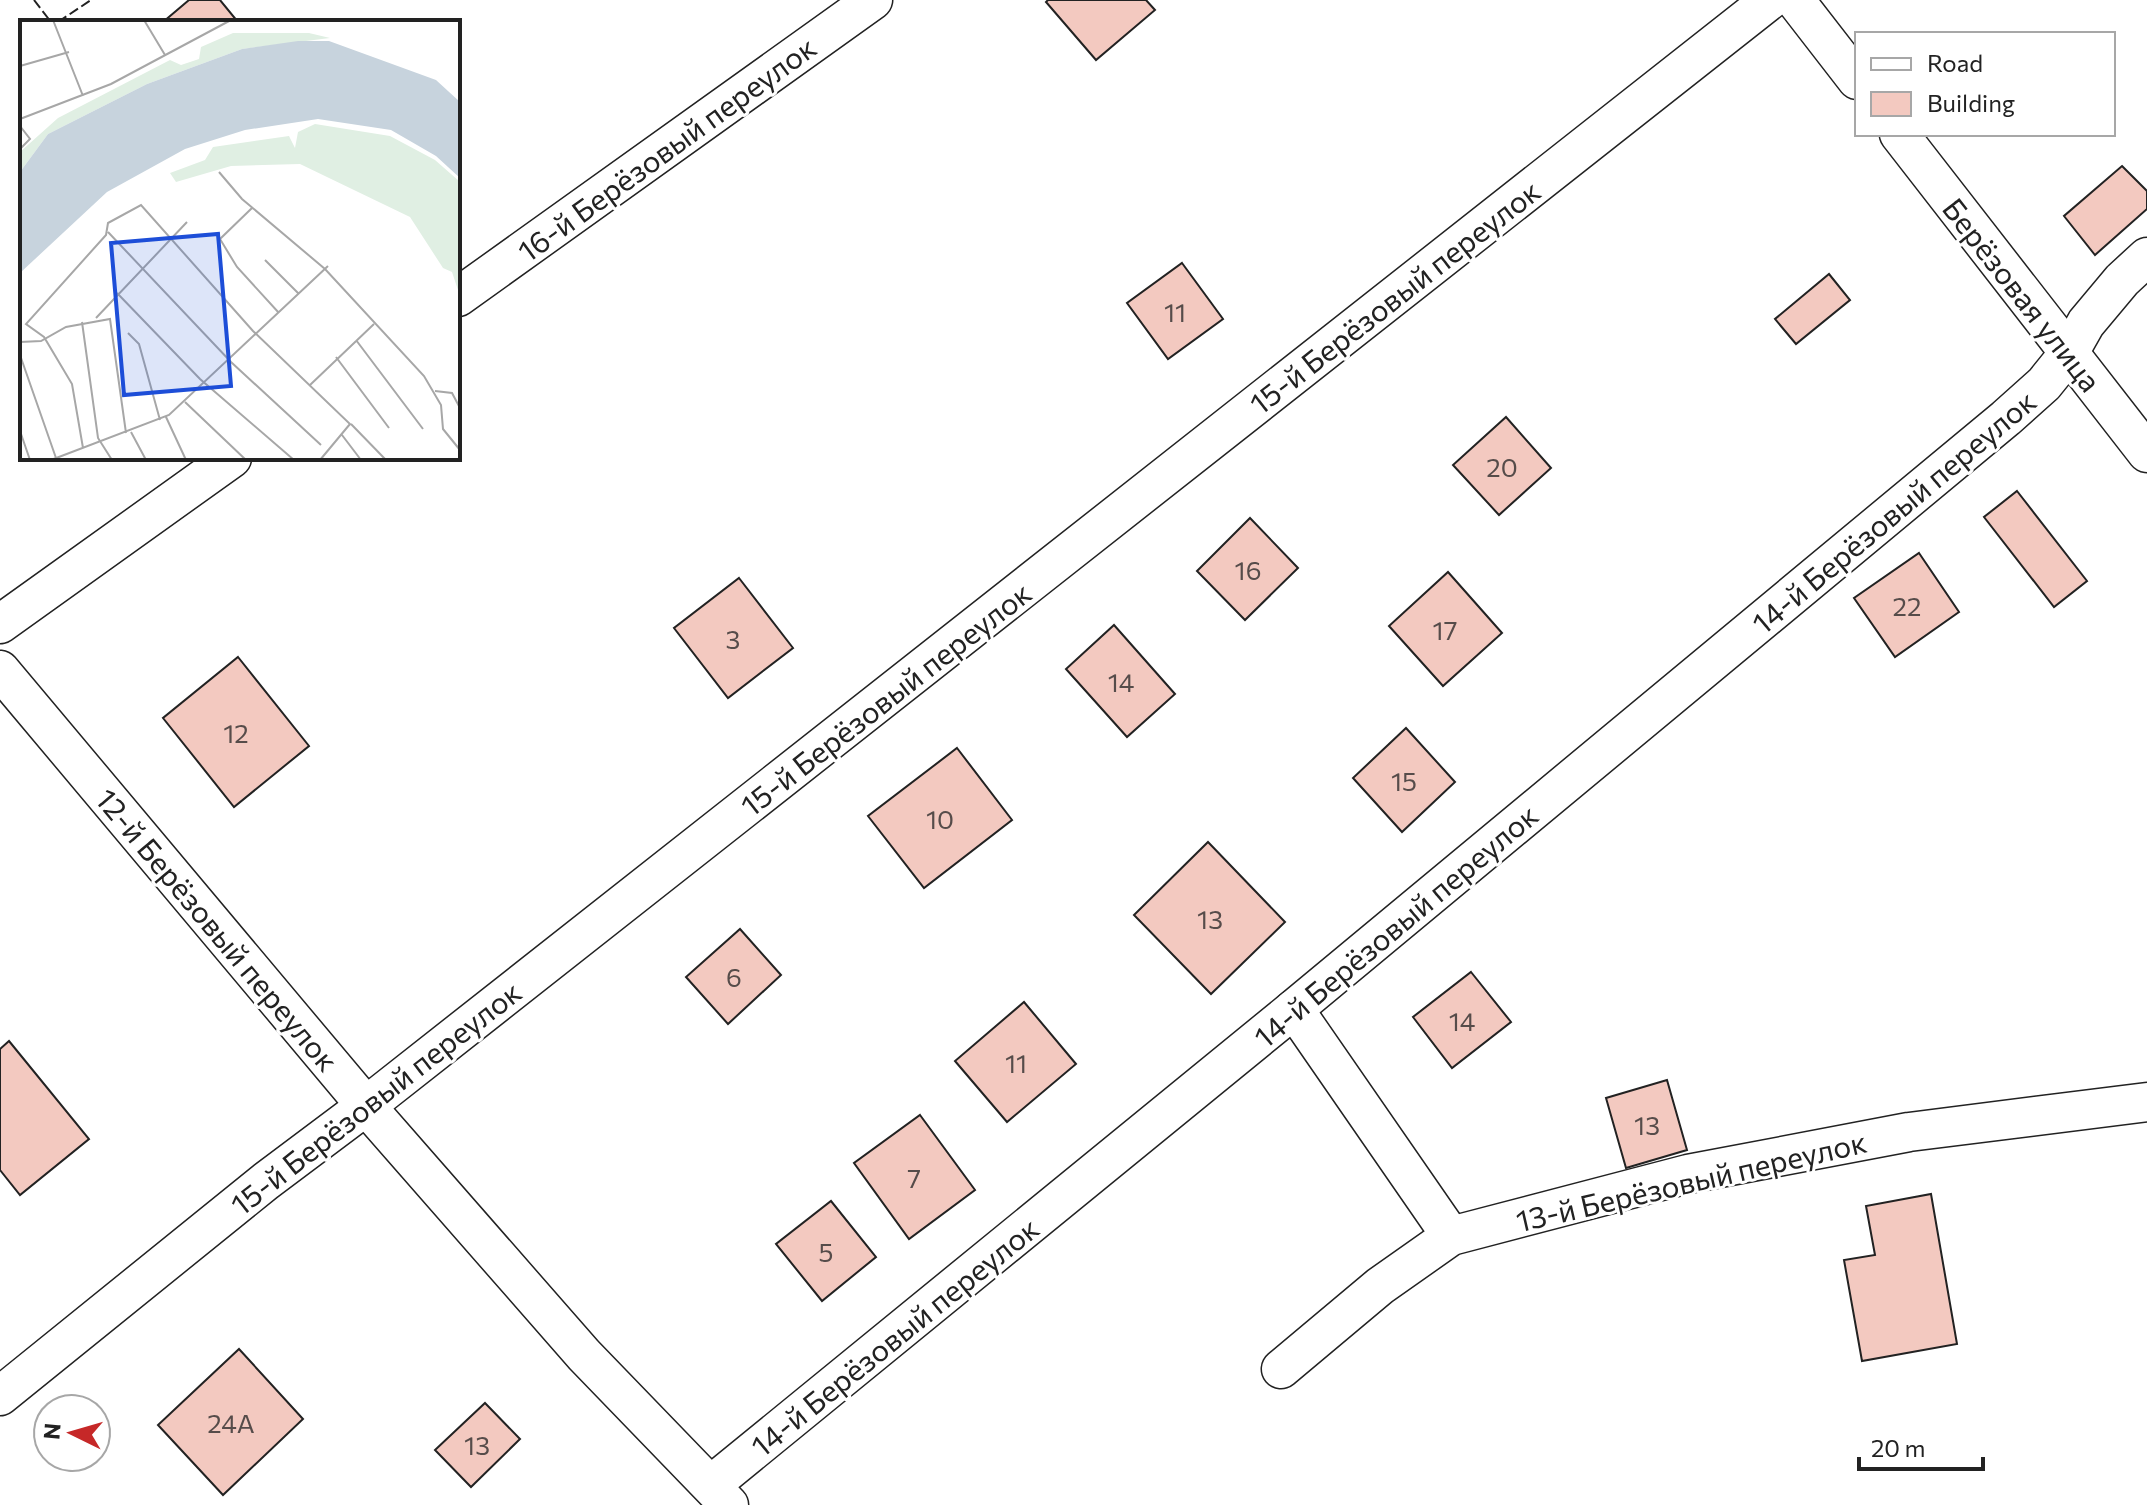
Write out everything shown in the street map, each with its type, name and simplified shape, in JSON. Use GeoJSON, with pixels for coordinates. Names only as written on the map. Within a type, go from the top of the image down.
{"type":"FeatureCollection","features":[{"type":"Feature","properties":{"kind":"street","name":"16-й Берёзовый переулок"},"geometry":{"type":"LineString","coordinates":[[460,296],[873,0]]}},
{"type":"Feature","properties":{"kind":"street","name":"15-й Берёзовый переулок"},"geometry":{"type":"LineString","coordinates":[[0,1396],[266,1181],[366,1106],[1770,0]]}},
{"type":"Feature","properties":{"kind":"street"},"geometry":{"type":"LineString","coordinates":[[1795,0],[1855,77]]}},
{"type":"Feature","properties":{"kind":"street","name":"Берёзовая улица"},"geometry":{"type":"LineString","coordinates":[[1901,136],[2147,453]]}},
{"type":"Feature","properties":{"kind":"street","name":"14-й Берёзовый переулок"},"geometry":{"type":"LineString","coordinates":[[720,1495],[1294,1009],[2006,418],[2044,384],[2069,353],[2086,323],[2122,280],[2147,257]]}},
{"type":"Feature","properties":{"kind":"street"},"geometry":{"type":"LineString","coordinates":[[0,624],[229,460]]}},
{"type":"Feature","properties":{"kind":"street","name":"12-й Берёзовый переулок"},"geometry":{"type":"LineString","coordinates":[[0,670],[366,1106],[584,1355],[720,1495]]}},
{"type":"Feature","properties":{"kind":"street"},"geometry":{"type":"LineString","coordinates":[[1294,1009],[1451,1236]]}},
{"type":"Feature","properties":{"kind":"street","name":"13-й Берёзовый переулок"},"geometry":{"type":"LineString","coordinates":[[1281,1369],[1380,1286],[1451,1236],[1688,1174],[1909,1132],[2147,1102]]}},
{"type":"Feature","properties":{"kind":"building"},"geometry":{"type":"Polygon","coordinates":[[[189,0],[220,0],[236,20],[165,20],[189,0]]]}},
{"type":"Feature","properties":{"kind":"building"},"geometry":{"type":"Polygon","coordinates":[[[1146,0],[1155,10],[1096,60],[1046,2],[1146,0]]]}},
{"type":"Feature","properties":{"kind":"building"},"geometry":{"type":"Polygon","coordinates":[[[2122,166],[2147,191],[2147,209],[2095,255],[2064,216],[2122,166]]]}},
{"type":"Feature","properties":{"kind":"building"},"geometry":{"type":"Polygon","coordinates":[[[1182,263],[1223,319],[1168,359],[1127,303],[1182,263]]]}},
{"type":"Feature","properties":{"kind":"building"},"geometry":{"type":"Polygon","coordinates":[[[1829,274],[1850,300],[1796,344],[1775,319],[1829,274]]]}},
{"type":"Feature","properties":{"kind":"building"},"geometry":{"type":"Polygon","coordinates":[[[1506,417],[1551,468],[1499,515],[1453,465],[1506,417]]]}},
{"type":"Feature","properties":{"kind":"building"},"geometry":{"type":"Polygon","coordinates":[[[2017,491],[2087,581],[2054,607],[1984,517],[2017,491]]]}},
{"type":"Feature","properties":{"kind":"building"},"geometry":{"type":"Polygon","coordinates":[[[1250,518],[1298,568],[1245,620],[1197,571],[1250,518]]]}},
{"type":"Feature","properties":{"kind":"building"},"geometry":{"type":"Polygon","coordinates":[[[1919,553],[1959,612],[1895,657],[1854,598],[1919,553]]]}},
{"type":"Feature","properties":{"kind":"building"},"geometry":{"type":"Polygon","coordinates":[[[1448,572],[1502,633],[1443,686],[1389,626],[1448,572]]]}},
{"type":"Feature","properties":{"kind":"building"},"geometry":{"type":"Polygon","coordinates":[[[739,578],[793,648],[728,698],[674,628],[739,578]]]}},
{"type":"Feature","properties":{"kind":"building"},"geometry":{"type":"Polygon","coordinates":[[[1114,625],[1175,694],[1127,737],[1066,669],[1114,625]]]}},
{"type":"Feature","properties":{"kind":"building"},"geometry":{"type":"Polygon","coordinates":[[[238,657],[309,746],[234,807],[163,718],[238,657]]]}},
{"type":"Feature","properties":{"kind":"building"},"geometry":{"type":"Polygon","coordinates":[[[1406,728],[1455,782],[1402,832],[1353,778],[1406,728]]]}},
{"type":"Feature","properties":{"kind":"building"},"geometry":{"type":"Polygon","coordinates":[[[957,748],[1012,820],[924,888],[868,816],[957,748]]]}},
{"type":"Feature","properties":{"kind":"building"},"geometry":{"type":"Polygon","coordinates":[[[1208,842],[1285,922],[1211,994],[1134,915],[1208,842]]]}},
{"type":"Feature","properties":{"kind":"building"},"geometry":{"type":"Polygon","coordinates":[[[740,929],[781,975],[728,1024],[686,977],[740,929]]]}},
{"type":"Feature","properties":{"kind":"building"},"geometry":{"type":"Polygon","coordinates":[[[1471,972],[1511,1022],[1452,1068],[1413,1017],[1471,972]]]}},
{"type":"Feature","properties":{"kind":"building"},"geometry":{"type":"Polygon","coordinates":[[[1024,1002],[1076,1064],[1007,1122],[955,1061],[1024,1002]]]}},
{"type":"Feature","properties":{"kind":"building"},"geometry":{"type":"Polygon","coordinates":[[[9,1041],[89,1139],[20,1195],[0,1170],[0,1049],[9,1041]]]}},
{"type":"Feature","properties":{"kind":"building"},"geometry":{"type":"Polygon","coordinates":[[[1667,1080],[1687,1150],[1626,1168],[1606,1098],[1667,1080]]]}},
{"type":"Feature","properties":{"kind":"building"},"geometry":{"type":"Polygon","coordinates":[[[920,1115],[975,1190],[909,1239],[854,1163],[920,1115]]]}},
{"type":"Feature","properties":{"kind":"building"},"geometry":{"type":"Polygon","coordinates":[[[1931,1194],[1957,1344],[1862,1361],[1844,1260],[1875,1255],[1866,1206],[1931,1194]]]}},
{"type":"Feature","properties":{"kind":"building"},"geometry":{"type":"Polygon","coordinates":[[[831,1201],[876,1257],[822,1301],[776,1244],[831,1201]]]}},
{"type":"Feature","properties":{"kind":"building"},"geometry":{"type":"Polygon","coordinates":[[[239,1349],[303,1419],[223,1495],[158,1425],[239,1349]]]}},
{"type":"Feature","properties":{"kind":"building"},"geometry":{"type":"Polygon","coordinates":[[[485,1403],[520,1439],[471,1487],[435,1450],[485,1403]]]}},
{"type":"Feature","properties":{"kind":"fence"},"geometry":{"type":"LineString","coordinates":[[34,0],[49,20]]}},
{"type":"Feature","properties":{"kind":"fence"},"geometry":{"type":"LineString","coordinates":[[61,20],[91,0]]}}]}
